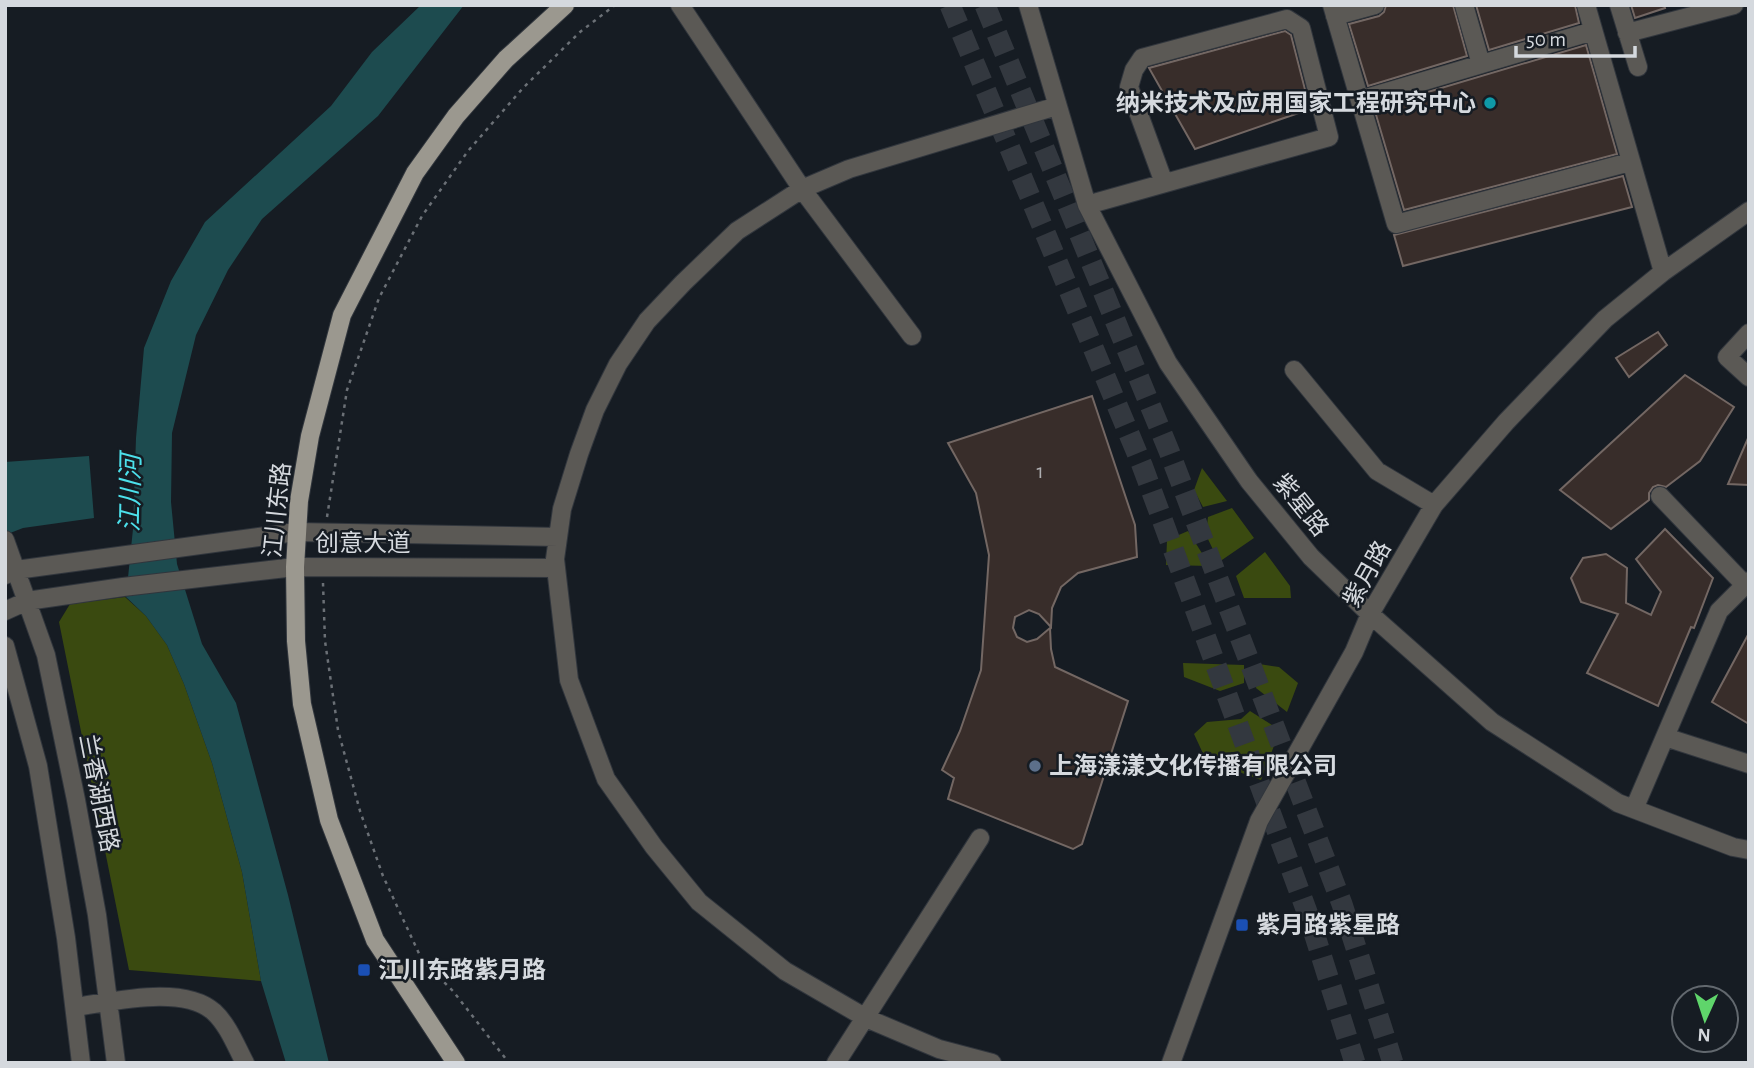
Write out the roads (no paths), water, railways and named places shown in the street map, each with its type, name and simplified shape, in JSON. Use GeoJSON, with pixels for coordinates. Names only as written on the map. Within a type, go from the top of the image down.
{"type":"FeatureCollection","features":[{"type":"Feature","properties":{"kind":"main road","name":"江川东路"},"geometry":{"type":"LineString","coordinates":[[456,1063],[375,940],[329,820],[302,704],[296,641],[296,532],[310,436],[342,315],[422,164],[456,116],[506,59],[565,5]]}},
{"type":"Feature","properties":{"kind":"street"},"geometry":{"type":"LineString","coordinates":[[680,5],[802,189],[912,336]]}},
{"type":"Feature","properties":{"kind":"street","name":"紫星路"},"geometry":{"type":"LineString","coordinates":[[1028,5],[1087,205],[1168,363],[1249,481],[1311,557],[1370,614],[1492,722],[1618,803],[1733,847],[1749,850]]}},
{"type":"Feature","properties":{"kind":"street"},"geometry":{"type":"LineString","coordinates":[[1375,5],[1334,10],[1396,224],[1630,162]]}},
{"type":"Feature","properties":{"kind":"street"},"geometry":{"type":"LineString","coordinates":[[1464,5],[1481,64]]}},
{"type":"Feature","properties":{"kind":"street"},"geometry":{"type":"LineString","coordinates":[[1586,5],[1662,272]]}},
{"type":"Feature","properties":{"kind":"street"},"geometry":{"type":"LineString","coordinates":[[1619,5],[1638,67]]}},
{"type":"Feature","properties":{"kind":"street"},"geometry":{"type":"LineString","coordinates":[[1627,33],[1734,5]]}},
{"type":"Feature","properties":{"kind":"street"},"geometry":{"type":"LineString","coordinates":[[1087,205],[1329,137],[1301,28],[1287,19],[1142,58],[1134,70],[1129,87],[1164,183]]}},
{"type":"Feature","properties":{"kind":"street"},"geometry":{"type":"LineString","coordinates":[[1360,100],[1593,31]]}},
{"type":"Feature","properties":{"kind":"street"},"geometry":{"type":"LineString","coordinates":[[992,1063],[939,1049],[866,1018],[785,971],[699,902],[654,847],[606,779],[569,680],[556,568],[558,537],[562,509],[595,410],[618,364],[647,321],[737,231],[802,189],[849,169],[1058,106]]}},
{"type":"Feature","properties":{"kind":"street","name":"紫月路"},"geometry":{"type":"LineString","coordinates":[[1171,1063],[1259,821],[1354,652],[1370,614],[1434,505],[1506,422],[1605,319],[1662,272],[1749,211]]}},
{"type":"Feature","properties":{"kind":"street"},"geometry":{"type":"LineString","coordinates":[[1749,333],[1727,357],[1749,377]]}},
{"type":"Feature","properties":{"kind":"street"},"geometry":{"type":"LineString","coordinates":[[1294,370],[1377,471],[1434,505]]}},
{"type":"Feature","properties":{"kind":"street"},"geometry":{"type":"LineString","coordinates":[[1633,809],[1719,611],[1747,582],[1660,496]]}},
{"type":"Feature","properties":{"kind":"street"},"geometry":{"type":"LineString","coordinates":[[10,572],[296,532],[558,537]]}},
{"type":"Feature","properties":{"kind":"street","name":"兰香湖西路"},"geometry":{"type":"LineString","coordinates":[[5,540],[10,572],[27,601],[46,655],[97,915],[116,1063]]}},
{"type":"Feature","properties":{"kind":"street","name":"创意大道"},"geometry":{"type":"LineString","coordinates":[[5,611],[27,601],[295,567],[556,568]]}},
{"type":"Feature","properties":{"kind":"street"},"geometry":{"type":"LineString","coordinates":[[5,646],[38,766],[81,1063]]}},
{"type":"Feature","properties":{"kind":"street"},"geometry":{"type":"LineString","coordinates":[[1665,737],[1749,764]]}},
{"type":"Feature","properties":{"kind":"street"},"geometry":{"type":"LineString","coordinates":[[836,1063],[980,838]]}},
{"type":"Feature","properties":{"kind":"street"},"geometry":{"type":"LineString","coordinates":[[75,1007],[161,996],[191,1000],[213,1011],[245,1063]]}},
{"type":"Feature","properties":{"kind":"water"},"geometry":{"type":"Polygon","coordinates":[[[421,5],[464,5],[378,116],[262,219],[228,270],[196,335],[172,433],[171,502],[177,564],[202,644],[236,703],[288,895],[329,1063],[286,1063],[261,981],[242,872],[212,763],[167,645],[146,616],[126,597],[144,348],[171,281],[205,222],[331,106],[372,52],[421,5]]]}},
{"type":"Feature","properties":{"kind":"water"},"geometry":{"type":"Polygon","coordinates":[[[89,456],[94,518],[23,528],[5,535],[5,462],[89,456]]]}},
{"type":"Feature","properties":{"kind":"tunnel"},"geometry":{"type":"LineString","coordinates":[[950,5],[1142,465],[1310,920],[1355,1063]]}},
{"type":"Feature","properties":{"kind":"tunnel"},"geometry":{"type":"LineString","coordinates":[[985,5],[1169,451],[1342,904],[1393,1063]]}},
{"type":"Feature","properties":{"kind":"place","name":"纳米技术及应用国家工程研究中心"},"geometry":{"type":"Point","coordinates":[1490,103]}},
{"type":"Feature","properties":{"kind":"place","name":"上海漾漾文化传播有限公司"},"geometry":{"type":"Point","coordinates":[1035,766]}},
{"type":"Feature","properties":{"kind":"place","name":"紫月路紫星路"},"geometry":{"type":"Point","coordinates":[1242,925]}},
{"type":"Feature","properties":{"kind":"place","name":"江川东路紫月路"},"geometry":{"type":"Point","coordinates":[364,970]}},
{"type":"Feature","properties":{"kind":"water label","name":"江川河"},"geometry":{"type":"Point","coordinates":[130,493]}}]}
